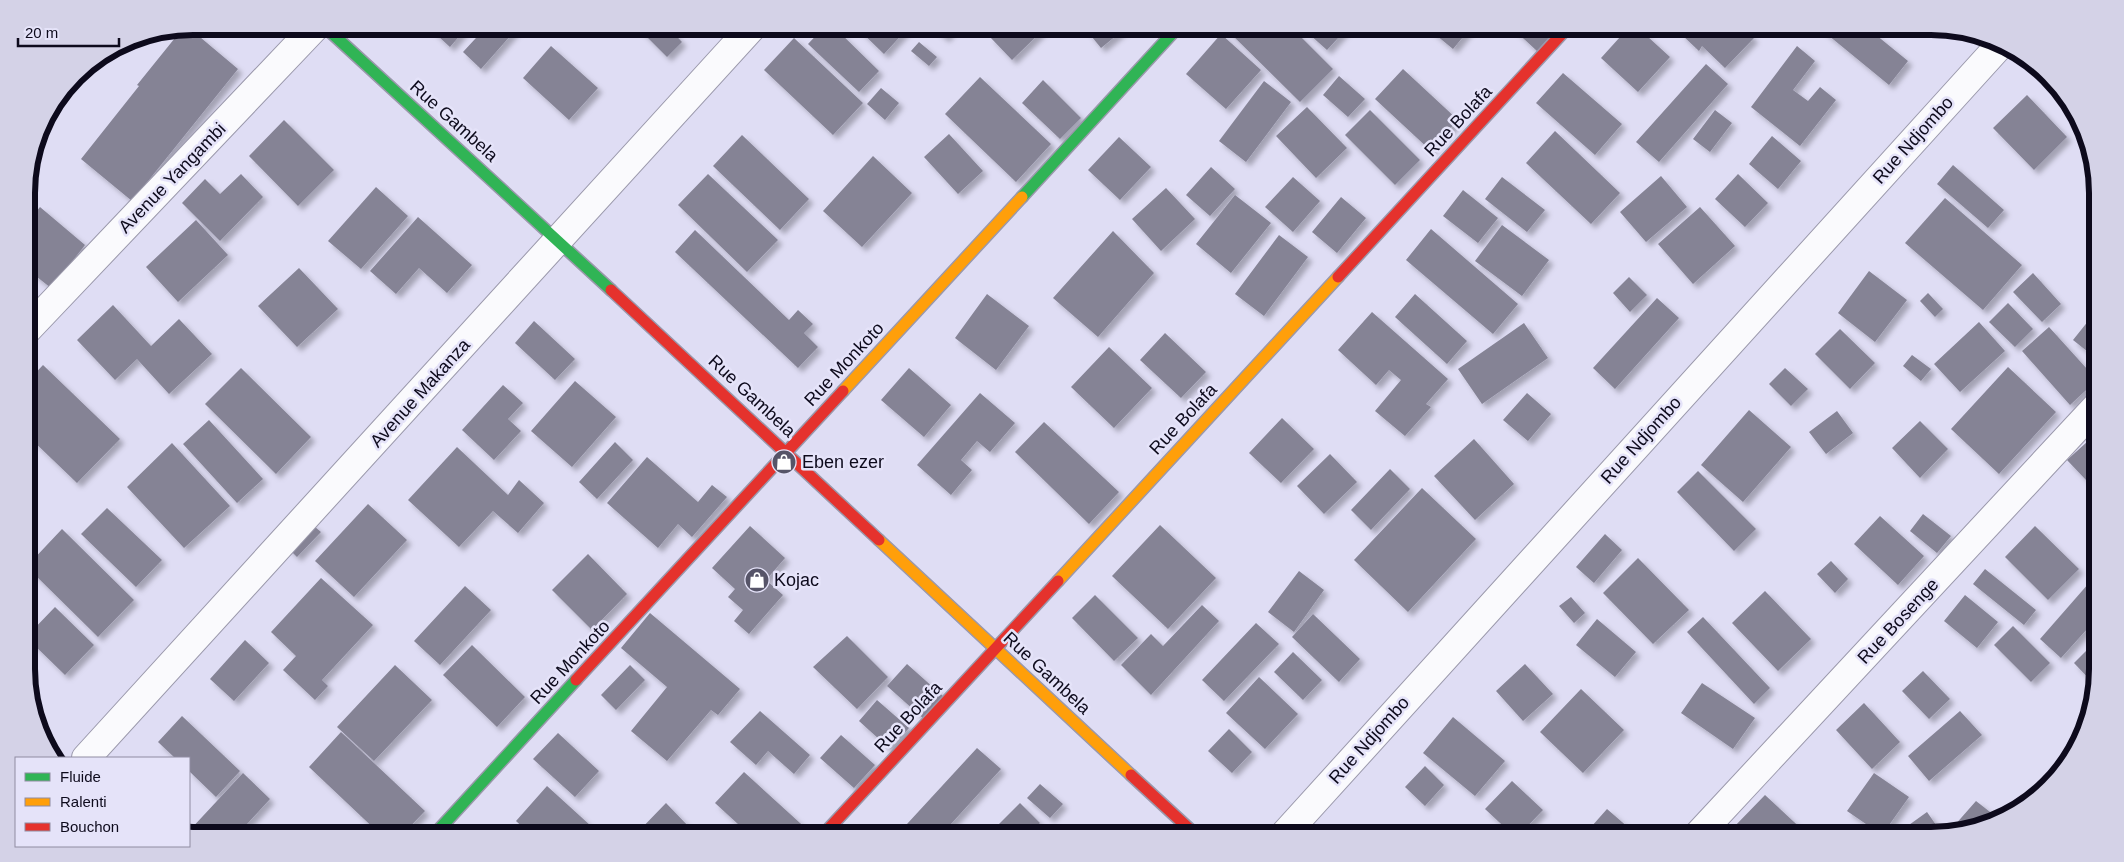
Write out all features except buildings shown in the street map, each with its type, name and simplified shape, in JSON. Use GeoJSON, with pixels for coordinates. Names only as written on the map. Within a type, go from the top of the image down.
{"type":"FeatureCollection","features":[{"type":"Feature","properties":{"kind":"street","name":"Avenue Yangambi"},"geometry":{"type":"LineString","coordinates":[[35,322],[307,35]]}},
{"type":"Feature","properties":{"kind":"street","name":"Rue Gambela"},"geometry":{"type":"LineString","coordinates":[[334,35],[560,241],[1187,827]]}},
{"type":"Feature","properties":{"kind":"street","name":"Avenue Makanza"},"geometry":{"type":"LineString","coordinates":[[87,757],[560,241],[745,35]]}},
{"type":"Feature","properties":{"kind":"street","name":"Rue Monkoto"},"geometry":{"type":"LineString","coordinates":[[441,827],[1171,35]]}},
{"type":"Feature","properties":{"kind":"street","name":"Rue Bolafa"},"geometry":{"type":"LineString","coordinates":[[830,827],[1561,35]]}},
{"type":"Feature","properties":{"kind":"street","name":"Rue Ndjombo"},"geometry":{"type":"LineString","coordinates":[[1291,827],[1996,49]]}},
{"type":"Feature","properties":{"kind":"street","name":"Rue Bosenge"},"geometry":{"type":"LineString","coordinates":[[1706,827],[2089,415]]}},
{"type":"Feature","properties":{"kind":"traffic: fast"},"geometry":{"type":"LineString","coordinates":[[334,35],[611,290]]}},
{"type":"Feature","properties":{"kind":"traffic: fast"},"geometry":{"type":"LineString","coordinates":[[1022,197],[1171,35]]}},
{"type":"Feature","properties":{"kind":"traffic: fast"},"geometry":{"type":"LineString","coordinates":[[441,827],[576,680]]}},
{"type":"Feature","properties":{"kind":"traffic: slow"},"geometry":{"type":"LineString","coordinates":[[843,391],[1022,197]]}},
{"type":"Feature","properties":{"kind":"traffic: slow"},"geometry":{"type":"LineString","coordinates":[[1058,581],[1338,277]]}},
{"type":"Feature","properties":{"kind":"traffic: slow"},"geometry":{"type":"LineString","coordinates":[[879,540],[1131,775]]}},
{"type":"Feature","properties":{"kind":"traffic: jam"},"geometry":{"type":"LineString","coordinates":[[1338,277],[1561,35]]}},
{"type":"Feature","properties":{"kind":"traffic: jam"},"geometry":{"type":"LineString","coordinates":[[611,290],[879,540]]}},
{"type":"Feature","properties":{"kind":"traffic: jam"},"geometry":{"type":"LineString","coordinates":[[576,680],[843,391]]}},
{"type":"Feature","properties":{"kind":"traffic: jam"},"geometry":{"type":"LineString","coordinates":[[830,827],[1058,581]]}},
{"type":"Feature","properties":{"kind":"traffic: jam"},"geometry":{"type":"LineString","coordinates":[[1131,775],[1187,827]]}},
{"type":"Feature","properties":{"kind":"place","name":"Eben ezer"},"geometry":{"type":"Point","coordinates":[784,462]}},
{"type":"Feature","properties":{"kind":"place","name":"Kojac"},"geometry":{"type":"Point","coordinates":[757,580]}}]}
